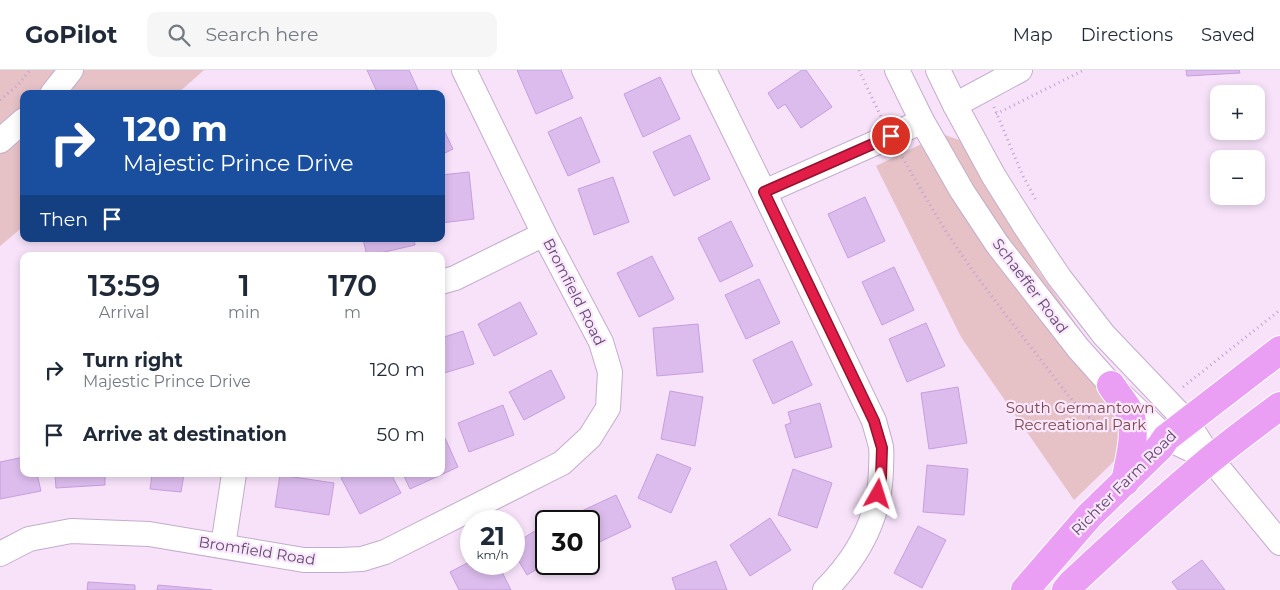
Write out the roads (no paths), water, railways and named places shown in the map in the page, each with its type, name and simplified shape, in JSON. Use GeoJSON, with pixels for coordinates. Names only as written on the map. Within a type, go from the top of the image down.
{"type":"FeatureCollection","features":[{"type":"Feature","properties":{"kind":"main road","name":"Richter Farm Road"},"geometry":{"type":"LineString","coordinates":[[1025,590],[1089,516],[1177,430],[1280,350]]}},
{"type":"Feature","properties":{"kind":"main road"},"geometry":{"type":"LineString","coordinates":[[1110,385],[1129,412],[1133,432],[1131,452],[1124,482]]}},
{"type":"Feature","properties":{"kind":"main road"},"geometry":{"type":"LineString","coordinates":[[1066,590],[1118,540],[1211,459],[1280,406]]}},
{"type":"Feature","properties":{"kind":"street"},"geometry":{"type":"LineString","coordinates":[[55,90],[71,70]]}},
{"type":"Feature","properties":{"kind":"street","name":"Bromfield Road"},"geometry":{"type":"LineString","coordinates":[[0,554],[29,539],[71,532],[149,534],[304,560],[362,559],[385,552],[562,463],[590,437],[608,408],[610,372],[601,342],[544,234],[464,70]]}},
{"type":"Feature","properties":{"kind":"street"},"geometry":{"type":"LineString","coordinates":[[704,70],[874,421],[882,448],[881,478],[876,510],[853,556],[825,590]]}},
{"type":"Feature","properties":{"kind":"street","name":"Schaeffer Road"},"geometry":{"type":"LineString","coordinates":[[897,70],[922,121],[962,191],[997,244],[1078,348],[1110,385],[1177,430],[1211,459],[1280,542]]}},
{"type":"Feature","properties":{"kind":"street","name":"Schaeffer Road"},"geometry":{"type":"LineString","coordinates":[[938,70],[993,175],[1025,226],[1059,277],[1177,430]]}},
{"type":"Feature","properties":{"kind":"street"},"geometry":{"type":"LineString","coordinates":[[955,105],[1020,70]]}},
{"type":"Feature","properties":{"kind":"street"},"geometry":{"type":"LineString","coordinates":[[764,192],[922,121]]}},
{"type":"Feature","properties":{"kind":"street"},"geometry":{"type":"LineString","coordinates":[[0,141],[20,124]]}},
{"type":"Feature","properties":{"kind":"street"},"geometry":{"type":"LineString","coordinates":[[445,281],[455,278],[544,234]]}},
{"type":"Feature","properties":{"kind":"street"},"geometry":{"type":"LineString","coordinates":[[223,546],[234,477]]}},
{"type":"Feature","properties":{"kind":"park label","name":"South Germantown Recreational Park"},"geometry":{"type":"Point","coordinates":[1080,416]}}]}
